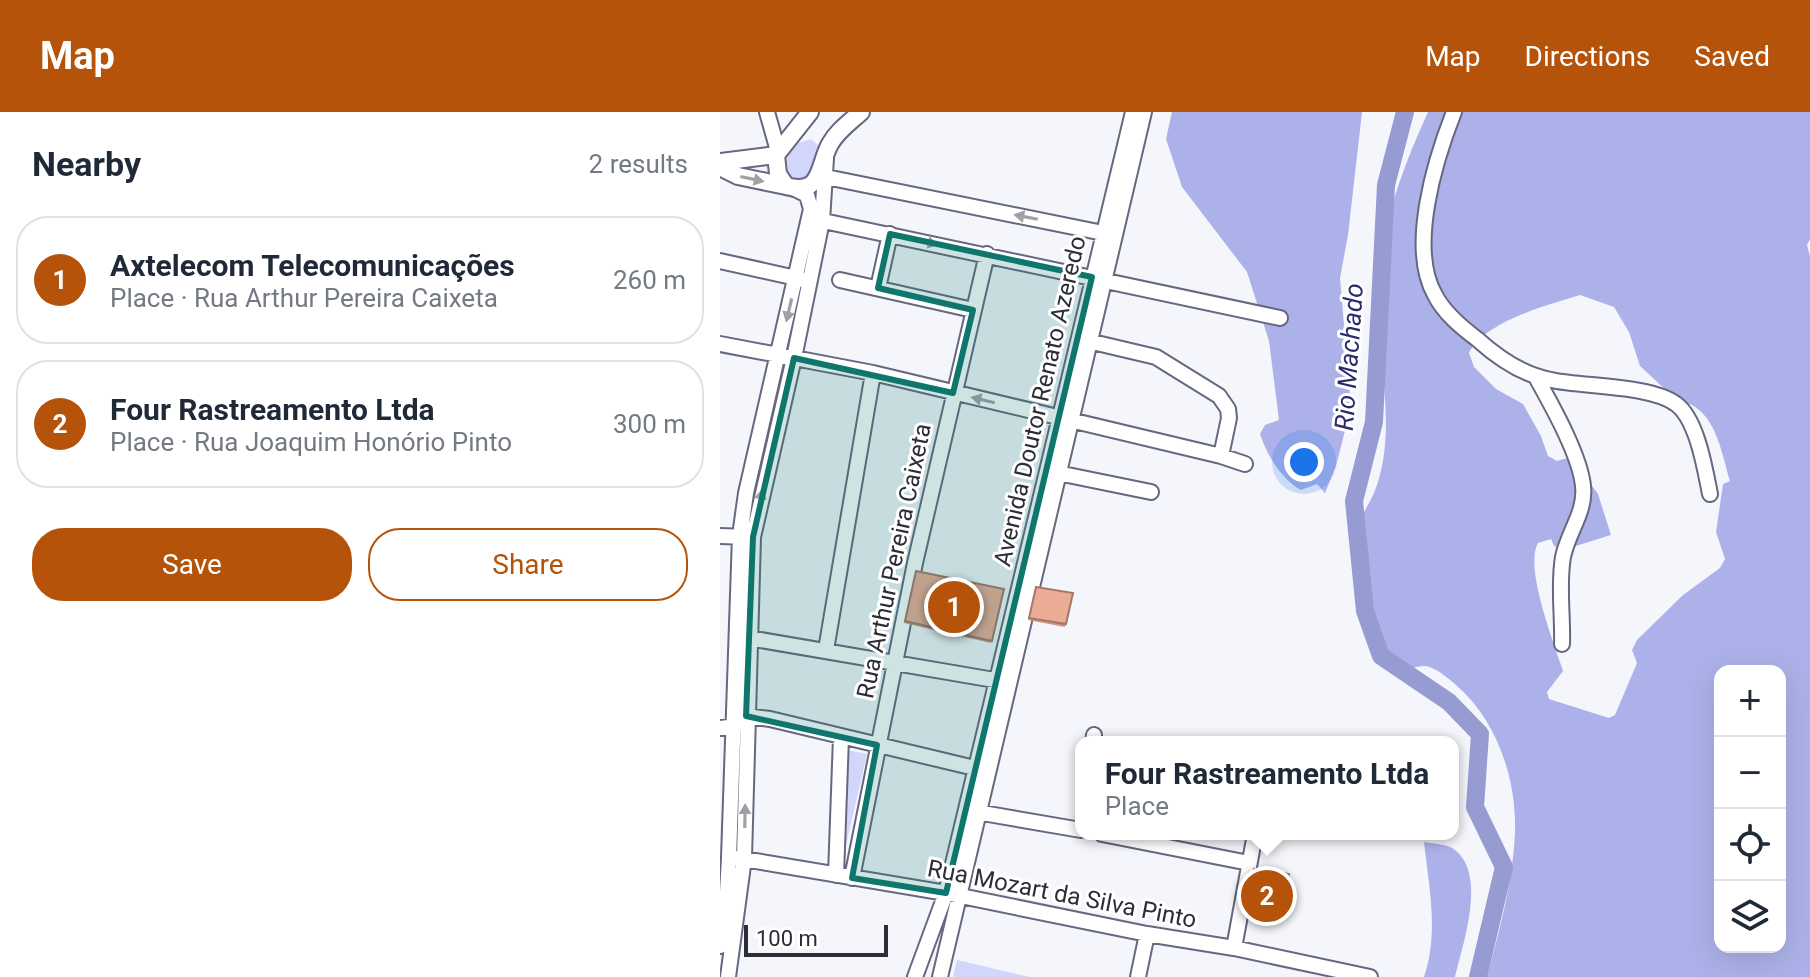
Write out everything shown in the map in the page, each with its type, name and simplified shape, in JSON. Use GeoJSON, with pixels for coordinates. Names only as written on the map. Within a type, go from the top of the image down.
{"type":"FeatureCollection","features":[{"type":"Feature","properties":{"kind":"main road"},"geometry":{"type":"LineString","coordinates":[[720,165],[777,153],[810,112]]}},
{"type":"Feature","properties":{"kind":"main road"},"geometry":{"type":"LineString","coordinates":[[720,165],[738,176],[790,187],[813,183],[828,149],[861,112]]}},
{"type":"Feature","properties":{"kind":"main road"},"geometry":{"type":"LineString","coordinates":[[777,153],[778,174],[790,187]]}},
{"type":"Feature","properties":{"kind":"street"},"geometry":{"type":"LineString","coordinates":[[767,112],[777,153]]}},
{"type":"Feature","properties":{"kind":"street","name":"Avenida Doutor Renato Azeredo"},"geometry":{"type":"LineString","coordinates":[[1119,193],[1133,112]]}},
{"type":"Feature","properties":{"kind":"street","name":"Avenida Doutor Renato Azeredo"},"geometry":{"type":"LineString","coordinates":[[940,977],[951,928],[952,895],[981,769],[1108,234],[1144,112]]}},
{"type":"Feature","properties":{"kind":"street"},"geometry":{"type":"LineString","coordinates":[[1454,112],[1429,200],[1424,238],[1424,270],[1435,296],[1448,313],[1482,344],[1518,369],[1536,377],[1637,392],[1676,403],[1698,441],[1710,494]]}},
{"type":"Feature","properties":{"kind":"street"},"geometry":{"type":"LineString","coordinates":[[728,977],[725,947],[737,858],[734,723],[742,637],[746,493],[779,355],[803,279],[826,177],[828,149]]}},
{"type":"Feature","properties":{"kind":"street"},"geometry":{"type":"LineString","coordinates":[[826,177],[1108,234]]}},
{"type":"Feature","properties":{"kind":"street"},"geometry":{"type":"LineString","coordinates":[[790,187],[809,199],[816,220]]}},
{"type":"Feature","properties":{"kind":"street"},"geometry":{"type":"LineString","coordinates":[[816,220],[1280,318]]}},
{"type":"Feature","properties":{"kind":"street"},"geometry":{"type":"LineString","coordinates":[[878,288],[890,234]]}},
{"type":"Feature","properties":{"kind":"street","name":"Rua Arthur Pereira Caixeta"},"geometry":{"type":"LineString","coordinates":[[852,878],[894,664],[953,393],[987,254]]}},
{"type":"Feature","properties":{"kind":"street"},"geometry":{"type":"LineString","coordinates":[[720,261],[803,279]]}},
{"type":"Feature","properties":{"kind":"street"},"geometry":{"type":"LineString","coordinates":[[747,537],[794,358],[803,279]]}},
{"type":"Feature","properties":{"kind":"street"},"geometry":{"type":"LineString","coordinates":[[840,280],[973,310]]}},
{"type":"Feature","properties":{"kind":"street"},"geometry":{"type":"LineString","coordinates":[[1085,340],[1156,357],[1219,396],[1228,409],[1229,418],[1221,456]]}},
{"type":"Feature","properties":{"kind":"street"},"geometry":{"type":"LineString","coordinates":[[720,344],[873,373],[1245,464]]}},
{"type":"Feature","properties":{"kind":"street"},"geometry":{"type":"LineString","coordinates":[[826,650],[873,373]]}},
{"type":"Feature","properties":{"kind":"street"},"geometry":{"type":"LineString","coordinates":[[1536,377],[1578,465],[1584,490],[1580,516],[1563,557],[1562,644]]}},
{"type":"Feature","properties":{"kind":"street"},"geometry":{"type":"LineString","coordinates":[[1053,472],[1151,492]]}},
{"type":"Feature","properties":{"kind":"street"},"geometry":{"type":"LineString","coordinates":[[720,536],[747,537]]}},
{"type":"Feature","properties":{"kind":"street"},"geometry":{"type":"LineString","coordinates":[[742,637],[1004,682]]}},
{"type":"Feature","properties":{"kind":"street"},"geometry":{"type":"LineString","coordinates":[[734,723],[770,719],[981,769]]}},
{"type":"Feature","properties":{"kind":"street"},"geometry":{"type":"LineString","coordinates":[[836,875],[841,737]]}},
{"type":"Feature","properties":{"kind":"street"},"geometry":{"type":"LineString","coordinates":[[972,811],[1075,828]]}},
{"type":"Feature","properties":{"kind":"street"},"geometry":{"type":"LineString","coordinates":[[1165,840],[1249,863]]}},
{"type":"Feature","properties":{"kind":"street"},"geometry":{"type":"LineString","coordinates":[[1234,948],[1254,840]]}},
{"type":"Feature","properties":{"kind":"street","name":"Rua Mozart da Silva Pinto"},"geometry":{"type":"LineString","coordinates":[[737,858],[1234,948],[1370,977]]}},
{"type":"Feature","properties":{"kind":"street","name":"Avenida Doutor Renato Azeredo"},"geometry":{"type":"LineString","coordinates":[[915,977],[934,924],[952,895]]}},
{"type":"Feature","properties":{"kind":"street"},"geometry":{"type":"LineString","coordinates":[[934,924],[951,928]]}},
{"type":"Feature","properties":{"kind":"street"},"geometry":{"type":"LineString","coordinates":[[1138,977],[1147,934]]}},
{"type":"Feature","properties":{"kind":"highlighted area"},"geometry":{"type":"Polygon","coordinates":[[[890,234],[1092,277],[946,893],[852,878],[877,745],[746,716],[753,537],[794,358],[953,393],[973,310],[878,288],[890,234]]]}},
{"type":"Feature","properties":{"kind":"shaded area"},"geometry":{"type":"Polygon","coordinates":[[[1172,112],[1362,112],[1340,278],[1351,407],[1336,466],[1325,493],[1317,484],[1301,490],[1287,480],[1263,442],[1260,434],[1265,425],[1279,420],[1269,341],[1247,272],[1182,187],[1166,139],[1172,112]]]}},
{"type":"Feature","properties":{"kind":"shaded area"},"geometry":{"type":"Polygon","coordinates":[[[1428,112],[1810,112],[1810,239],[1807,245],[1810,256],[1810,977],[1487,977],[1501,924],[1514,851],[1515,813],[1502,752],[1483,715],[1445,676],[1425,666],[1395,673],[1385,665],[1362,592],[1364,550],[1357,526],[1374,493],[1382,467],[1385,441],[1378,281],[1384,237],[1403,174],[1428,112]],[[1580,295],[1535,309],[1489,332],[1469,353],[1474,367],[1496,389],[1523,404],[1548,456],[1557,461],[1571,457],[1598,494],[1611,535],[1563,550],[1554,546],[1551,539],[1538,543],[1535,570],[1542,606],[1563,671],[1547,692],[1549,699],[1609,718],[1615,715],[1637,663],[1632,650],[1637,640],[1683,595],[1720,568],[1725,559],[1716,532],[1723,484],[1730,481],[1717,438],[1707,418],[1690,404],[1683,406],[1640,366],[1629,332],[1614,307],[1580,295]]]}},
{"type":"Feature","properties":{"kind":"shaded area"},"geometry":{"type":"Polygon","coordinates":[[[811,139],[819,146],[811,178],[791,183],[781,164],[795,144],[811,139]]]}},
{"type":"Feature","properties":{"kind":"shaded area"},"geometry":{"type":"Polygon","coordinates":[[[843,749],[867,754],[841,867],[843,749]]]}},
{"type":"Feature","properties":{"kind":"shaded area"},"geometry":{"type":"Polygon","coordinates":[[[1424,842],[1455,850],[1465,861],[1470,876],[1470,910],[1455,977],[1424,977],[1432,927],[1424,842]]]}},
{"type":"Feature","properties":{"kind":"shaded area"},"geometry":{"type":"Polygon","coordinates":[[[957,960],[1030,977],[953,977],[957,960]]]}},
{"type":"Feature","properties":{"kind":"building"},"geometry":{"type":"Polygon","coordinates":[[[916,571],[1004,589],[992,641],[905,621],[916,571]]]}},
{"type":"Feature","properties":{"kind":"building"},"geometry":{"type":"Polygon","coordinates":[[[1036,587],[1073,593],[1066,624],[1029,618],[1036,587]]]}},
{"type":"Feature","properties":{"kind":"building"},"geometry":{"type":"Polygon","coordinates":[[[1254,869],[1289,874],[1283,914],[1249,908],[1254,869]]]}},
{"type":"Feature","properties":{"kind":"waterway","name":"Rio Machado"},"geometry":{"type":"LineString","coordinates":[[1405,112],[1386,185],[1374,422],[1354,501],[1365,611],[1381,656],[1449,702],[1480,734],[1475,807],[1504,867],[1478,977]]}},
{"type":"Feature","properties":{"kind":"place","name":"Axtelecom Telecomunicações"},"geometry":{"type":"Point","coordinates":[954,607]}},
{"type":"Feature","properties":{"kind":"place","name":"Four Rastreamento Ltda"},"geometry":{"type":"Point","coordinates":[1267,896]}}]}
